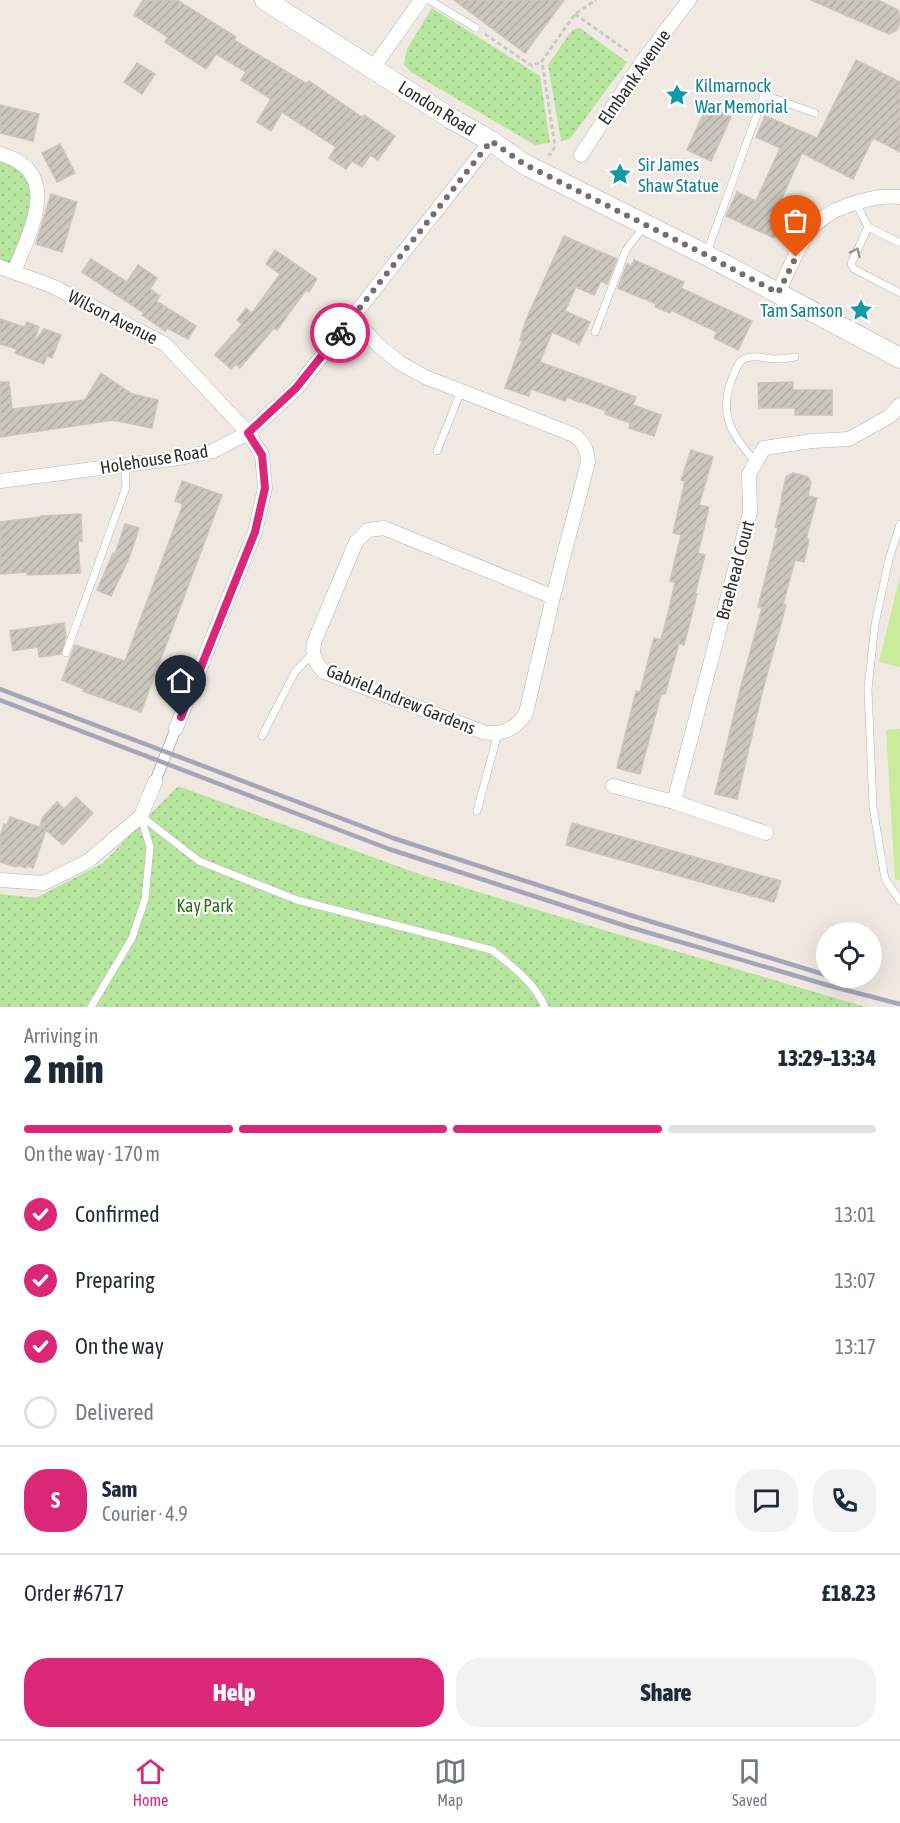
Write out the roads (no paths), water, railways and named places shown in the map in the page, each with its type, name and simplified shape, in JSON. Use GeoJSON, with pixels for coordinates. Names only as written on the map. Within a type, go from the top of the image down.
{"type":"FeatureCollection","features":[{"type":"Feature","properties":{"kind":"main road","name":"London Road"},"geometry":{"type":"LineString","coordinates":[[265,0],[524,164],[706,255],[900,358]]}},
{"type":"Feature","properties":{"kind":"street"},"geometry":{"type":"LineString","coordinates":[[373,68],[421,0]]}},
{"type":"Feature","properties":{"kind":"street","name":"Elmbank Avenue"},"geometry":{"type":"LineString","coordinates":[[581,155],[642,62],[689,0]]}},
{"type":"Feature","properties":{"kind":"street","name":"Holehouse Road"},"geometry":{"type":"LineString","coordinates":[[0,481],[179,458],[213,450],[248,433],[296,388],[491,141]]}},
{"type":"Feature","properties":{"kind":"street"},"geometry":{"type":"LineString","coordinates":[[0,154],[8,156],[30,170],[37,187],[37,210],[14,272]]}},
{"type":"Feature","properties":{"kind":"street"},"geometry":{"type":"LineString","coordinates":[[778,293],[815,224],[831,212],[856,203],[888,195],[900,197]]}},
{"type":"Feature","properties":{"kind":"street","name":"Wilson Avenue"},"geometry":{"type":"LineString","coordinates":[[0,267],[52,286],[165,344],[248,433],[262,455],[265,488],[255,532],[176,728]]}},
{"type":"Feature","properties":{"kind":"street","name":"Gabriel Andrew Gardens"},"geometry":{"type":"LineString","coordinates":[[352,317],[379,346],[400,363],[425,377],[574,435],[583,443],[587,451],[588,462],[526,713],[512,728],[498,733],[483,732],[324,672],[319,667],[313,653],[315,640],[356,542],[368,530],[384,528],[553,597]]}},
{"type":"Feature","properties":{"kind":"street"},"geometry":{"type":"LineString","coordinates":[[756,462],[764,448],[812,441],[849,439],[890,416],[900,405]]}},
{"type":"Feature","properties":{"kind":"street","name":"Braehead Court"},"geometry":{"type":"LineString","coordinates":[[674,802],[750,512],[749,474],[756,462]]}},
{"type":"Feature","properties":{"kind":"street"},"geometry":{"type":"LineString","coordinates":[[0,880],[44,883],[88,861],[141,816],[176,728]]}},
{"type":"Feature","properties":{"kind":"street"},"geometry":{"type":"LineString","coordinates":[[613,786],[674,802],[766,833]]}},
{"type":"Feature","properties":{"kind":"lane"},"geometry":{"type":"LineString","coordinates":[[429,0],[476,28]]}},
{"type":"Feature","properties":{"kind":"lane"},"geometry":{"type":"LineString","coordinates":[[706,255],[764,95],[815,113]]}},
{"type":"Feature","properties":{"kind":"lane"},"geometry":{"type":"LineString","coordinates":[[856,203],[868,227],[900,243]]}},
{"type":"Feature","properties":{"kind":"lane"},"geometry":{"type":"LineString","coordinates":[[595,332],[626,250],[645,224]]}},
{"type":"Feature","properties":{"kind":"lane"},"geometry":{"type":"LineString","coordinates":[[868,227],[851,264],[854,269],[900,293]]}},
{"type":"Feature","properties":{"kind":"lane"},"geometry":{"type":"LineString","coordinates":[[756,462],[739,443],[729,425],[726,411],[729,384],[740,361],[745,358],[795,357]]}},
{"type":"Feature","properties":{"kind":"lane"},"geometry":{"type":"LineString","coordinates":[[437,451],[461,391]]}},
{"type":"Feature","properties":{"kind":"lane"},"geometry":{"type":"LineString","coordinates":[[66,653],[126,487],[125,465]]}},
{"type":"Feature","properties":{"kind":"lane"},"geometry":{"type":"LineString","coordinates":[[900,524],[889,559],[875,624],[868,689],[873,807],[885,879],[900,901]]}},
{"type":"Feature","properties":{"kind":"lane"},"geometry":{"type":"LineString","coordinates":[[262,736],[295,672],[313,653]]}},
{"type":"Feature","properties":{"kind":"lane"},"geometry":{"type":"LineString","coordinates":[[477,811],[498,733]]}},
{"type":"Feature","properties":{"kind":"lane"},"geometry":{"type":"LineString","coordinates":[[91,1007],[132,938],[145,899],[150,847],[141,816]]}},
{"type":"Feature","properties":{"kind":"lane"},"geometry":{"type":"LineString","coordinates":[[141,816],[199,861],[297,900],[492,950],[516,969],[538,992],[545,1007]]}},
{"type":"Feature","properties":{"kind":"railway"},"geometry":{"type":"LineString","coordinates":[[0,689],[393,838],[633,916],[816,972]]}},
{"type":"Feature","properties":{"kind":"railway"},"geometry":{"type":"LineString","coordinates":[[0,700],[389,849],[629,927],[900,1004]]}},
{"type":"Feature","properties":{"kind":"place","name":"Kilmarnock War Memorial"},"geometry":{"type":"Point","coordinates":[677,95]}},
{"type":"Feature","properties":{"kind":"place","name":"Sir James Shaw Statue"},"geometry":{"type":"Point","coordinates":[620,174]}},
{"type":"Feature","properties":{"kind":"place","name":"Tam Samson"},"geometry":{"type":"Point","coordinates":[861,310]}},
{"type":"Feature","properties":{"kind":"park label","name":"Kay Park"},"geometry":{"type":"Point","coordinates":[205,905]}}]}
